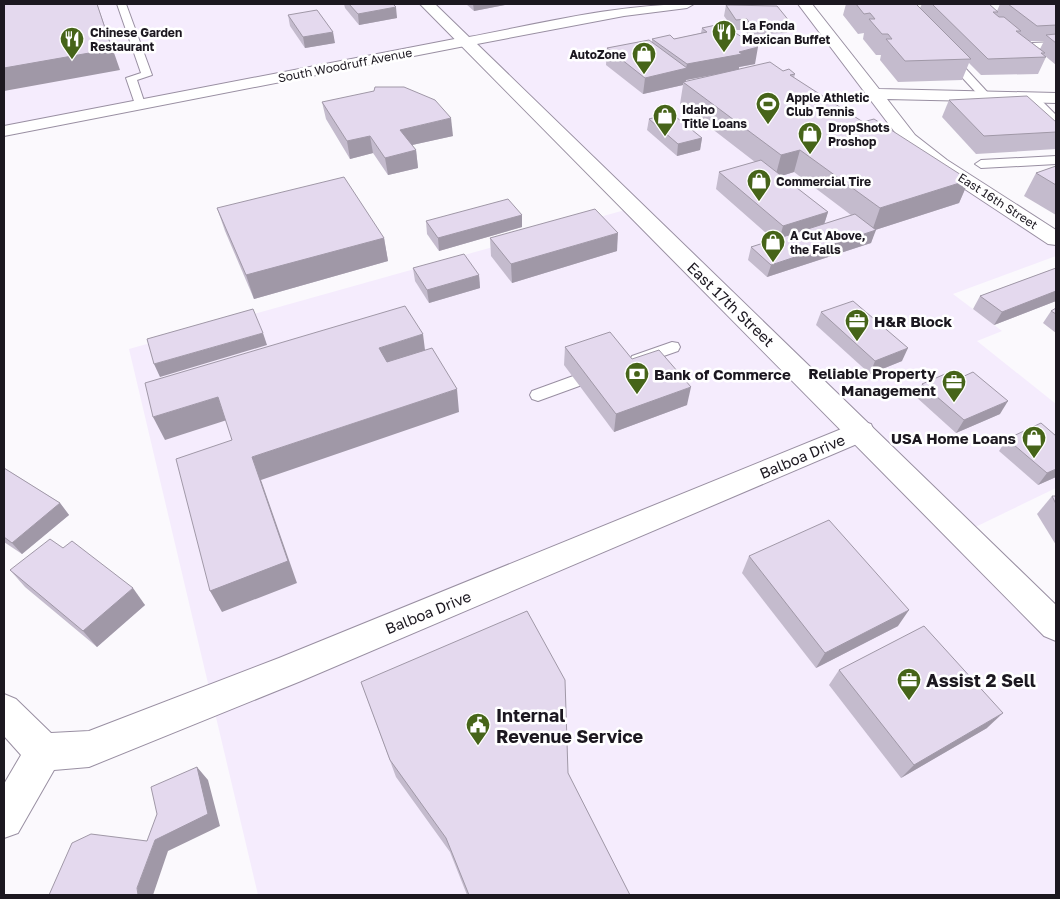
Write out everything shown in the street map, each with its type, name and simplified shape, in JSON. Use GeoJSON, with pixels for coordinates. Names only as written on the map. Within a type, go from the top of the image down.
{"type":"FeatureCollection","features":[{"type":"Feature","properties":{"kind":"main road","name":"East 17th Street"},"geometry":{"type":"LineString","coordinates":[[427,4],[548,127],[861,431],[1056,626]]}},
{"type":"Feature","properties":{"kind":"main road","name":"South Woodruff Avenue"},"geometry":{"type":"LineString","coordinates":[[4,131],[624,12],[687,4]]}},
{"type":"Feature","properties":{"kind":"main road","name":"East 16th Street"},"geometry":{"type":"LineString","coordinates":[[805,4],[909,139],[940,164],[1056,239]]}},
{"type":"Feature","properties":{"kind":"main road"},"geometry":{"type":"LineString","coordinates":[[876,94],[987,98],[1056,98]]}},
{"type":"Feature","properties":{"kind":"main road","name":"Balboa Drive"},"geometry":{"type":"LineString","coordinates":[[44,752],[89,749],[297,666],[861,431]]}},
{"type":"Feature","properties":{"kind":"main road"},"geometry":{"type":"LineString","coordinates":[[4,711],[44,752],[4,819]]}},
{"type":"Feature","properties":{"kind":"lane"},"geometry":{"type":"LineString","coordinates":[[121,4],[147,75],[131,78],[140,104]]}},
{"type":"Feature","properties":{"kind":"lane"},"geometry":{"type":"LineString","coordinates":[[1032,46],[1056,45]]}},
{"type":"Feature","properties":{"kind":"lane"},"geometry":{"type":"LineString","coordinates":[[941,48],[987,98]]}},
{"type":"Feature","properties":{"kind":"lane"},"geometry":{"type":"LineString","coordinates":[[1032,98],[1056,121]]}},
{"type":"Feature","properties":{"kind":"lane"},"geometry":{"type":"LineString","coordinates":[[981,164],[1056,160]]}},
{"type":"Feature","properties":{"kind":"lane"},"geometry":{"type":"LineString","coordinates":[[620,366],[672,347]]}},
{"type":"Feature","properties":{"kind":"lane"},"geometry":{"type":"LineString","coordinates":[[538,395],[576,381]]}},
{"type":"Feature","properties":{"kind":"shaded area"},"geometry":{"type":"Polygon","coordinates":[[[4,4],[805,4],[876,94],[940,164],[1056,239],[1056,256],[953,294],[1002,331],[977,341],[1056,404],[1056,488],[963,533],[1056,626],[1056,895],[258,895],[129,349],[632,208],[465,42],[4,131],[4,4]]]}},
{"type":"Feature","properties":{"kind":"building"},"geometry":{"type":"Polygon","coordinates":[[[4,4],[97,4],[112,49],[4,68],[4,4]]]}},
{"type":"Feature","properties":{"kind":"building"},"geometry":{"type":"Polygon","coordinates":[[[349,4],[393,4],[396,7],[358,14],[349,4]]]}},
{"type":"Feature","properties":{"kind":"building"},"geometry":{"type":"Polygon","coordinates":[[[856,4],[916,4],[971,59],[905,61],[886,39],[892,39],[888,34],[882,34],[869,19],[875,19],[870,13],[864,14],[856,4]]]}},
{"type":"Feature","properties":{"kind":"building"},"geometry":{"type":"Polygon","coordinates":[[[932,4],[989,4],[998,12],[993,12],[999,17],[1004,17],[1021,31],[1016,31],[1045,53],[1041,53],[1046,57],[988,59],[932,4]]]}},
{"type":"Feature","properties":{"kind":"building"},"geometry":{"type":"Polygon","coordinates":[[[1008,4],[1056,4],[1056,25],[1037,26],[1008,4]]]}},
{"type":"Feature","properties":{"kind":"building"},"geometry":{"type":"Polygon","coordinates":[[[726,5],[777,6],[790,22],[750,24],[747,19],[736,20],[726,5]]]}},
{"type":"Feature","properties":{"kind":"building"},"geometry":{"type":"Polygon","coordinates":[[[317,10],[333,32],[303,37],[288,15],[317,10]]]}},
{"type":"Feature","properties":{"kind":"building"},"geometry":{"type":"Polygon","coordinates":[[[721,24],[758,47],[739,52],[742,54],[687,64],[652,39],[670,35],[674,39],[707,32],[702,28],[721,24]]]}},
{"type":"Feature","properties":{"kind":"building"},"geometry":{"type":"Polygon","coordinates":[[[1056,34],[1056,43],[1046,35],[1056,34]]]}},
{"type":"Feature","properties":{"kind":"building"},"geometry":{"type":"Polygon","coordinates":[[[649,40],[687,68],[645,78],[607,48],[649,40]]]}},
{"type":"Feature","properties":{"kind":"building"},"geometry":{"type":"Polygon","coordinates":[[[770,62],[783,71],[789,69],[795,74],[790,75],[863,122],[874,119],[969,180],[880,208],[800,150],[781,155],[683,82],[770,62]]]}},
{"type":"Feature","properties":{"kind":"building"},"geometry":{"type":"Polygon","coordinates":[[[375,87],[404,87],[435,100],[451,118],[400,130],[416,150],[385,158],[370,136],[347,141],[322,102],[374,91],[375,87]]]}},
{"type":"Feature","properties":{"kind":"building"},"geometry":{"type":"Polygon","coordinates":[[[1027,96],[1056,122],[1056,132],[984,136],[949,100],[1027,96]]]}},
{"type":"Feature","properties":{"kind":"building"},"geometry":{"type":"Polygon","coordinates":[[[671,113],[702,138],[678,144],[649,119],[671,113]]]}},
{"type":"Feature","properties":{"kind":"building"},"geometry":{"type":"Polygon","coordinates":[[[761,160],[828,212],[783,226],[719,172],[761,160]]]}},
{"type":"Feature","properties":{"kind":"building"},"geometry":{"type":"Polygon","coordinates":[[[1056,166],[1056,185],[1036,173],[1056,166]]]}},
{"type":"Feature","properties":{"kind":"building"},"geometry":{"type":"Polygon","coordinates":[[[344,177],[384,238],[246,275],[217,208],[344,177]]]}},
{"type":"Feature","properties":{"kind":"building"},"geometry":{"type":"Polygon","coordinates":[[[508,199],[522,215],[438,238],[426,221],[508,199]]]}},
{"type":"Feature","properties":{"kind":"building"},"geometry":{"type":"Polygon","coordinates":[[[595,209],[618,233],[511,264],[490,238],[595,209]]]}},
{"type":"Feature","properties":{"kind":"building"},"geometry":{"type":"Polygon","coordinates":[[[855,214],[876,230],[771,265],[751,247],[855,214]]]}},
{"type":"Feature","properties":{"kind":"building"},"geometry":{"type":"Polygon","coordinates":[[[464,254],[479,275],[427,290],[413,268],[464,254]]]}},
{"type":"Feature","properties":{"kind":"building"},"geometry":{"type":"Polygon","coordinates":[[[1056,268],[1056,291],[1002,312],[980,296],[1056,268]]]}},
{"type":"Feature","properties":{"kind":"building"},"geometry":{"type":"Polygon","coordinates":[[[853,301],[908,348],[875,361],[821,312],[853,301]]]}},
{"type":"Feature","properties":{"kind":"building"},"geometry":{"type":"Polygon","coordinates":[[[405,306],[423,334],[379,348],[387,362],[432,348],[457,389],[252,457],[288,561],[210,591],[176,459],[232,440],[218,397],[153,417],[145,383],[405,306]]]}},
{"type":"Feature","properties":{"kind":"building"},"geometry":{"type":"Polygon","coordinates":[[[253,309],[263,333],[154,364],[147,339],[253,309]]]}},
{"type":"Feature","properties":{"kind":"building"},"geometry":{"type":"Polygon","coordinates":[[[610,332],[632,359],[659,350],[691,387],[616,414],[565,347],[610,332]]]}},
{"type":"Feature","properties":{"kind":"building"},"geometry":{"type":"Polygon","coordinates":[[[952,371],[960,378],[973,372],[1008,401],[964,420],[922,384],[952,371]]]}},
{"type":"Feature","properties":{"kind":"building"},"geometry":{"type":"Polygon","coordinates":[[[1041,423],[1056,436],[1056,469],[1047,473],[1007,439],[1041,423]]]}},
{"type":"Feature","properties":{"kind":"building"},"geometry":{"type":"Polygon","coordinates":[[[4,468],[60,503],[12,543],[4,537],[4,468]]]}},
{"type":"Feature","properties":{"kind":"building"},"geometry":{"type":"Polygon","coordinates":[[[1052,496],[1056,496],[1056,504],[1052,496]]]}},
{"type":"Feature","properties":{"kind":"building"},"geometry":{"type":"Polygon","coordinates":[[[829,520],[909,610],[825,653],[749,556],[829,520]]]}},
{"type":"Feature","properties":{"kind":"building"},"geometry":{"type":"Polygon","coordinates":[[[50,539],[63,548],[72,541],[133,588],[83,631],[10,570],[50,539]]]}},
{"type":"Feature","properties":{"kind":"building"},"geometry":{"type":"Polygon","coordinates":[[[527,611],[565,680],[568,773],[630,895],[469,895],[446,838],[390,760],[361,682],[527,611]]]}},
{"type":"Feature","properties":{"kind":"building"},"geometry":{"type":"Polygon","coordinates":[[[924,626],[1003,713],[914,765],[839,670],[924,626]]]}},
{"type":"Feature","properties":{"kind":"building"},"geometry":{"type":"Polygon","coordinates":[[[197,767],[208,814],[155,840],[137,888],[138,895],[49,895],[72,843],[91,834],[147,841],[157,814],[151,787],[197,767]]]}},
{"type":"Feature","properties":{"kind":"place","name":"La Fonda Mexican Buffet"},"geometry":{"type":"Point","coordinates":[724,53]}},
{"type":"Feature","properties":{"kind":"place","name":"Chinese Garden Restaurant"},"geometry":{"type":"Point","coordinates":[72,60]}},
{"type":"Feature","properties":{"kind":"place","name":"AutoZone"},"geometry":{"type":"Point","coordinates":[644,75]}},
{"type":"Feature","properties":{"kind":"place","name":"Apple Athletic Club Tennis"},"geometry":{"type":"Point","coordinates":[768,125]}},
{"type":"Feature","properties":{"kind":"place","name":"Idaho Title Loans"},"geometry":{"type":"Point","coordinates":[665,137]}},
{"type":"Feature","properties":{"kind":"place","name":"DropShots Proshop"},"geometry":{"type":"Point","coordinates":[810,155]}},
{"type":"Feature","properties":{"kind":"place","name":"Commercial Tire"},"geometry":{"type":"Point","coordinates":[759,202]}},
{"type":"Feature","properties":{"kind":"place","name":"A Cut Above, the Falls"},"geometry":{"type":"Point","coordinates":[773,263]}},
{"type":"Feature","properties":{"kind":"place","name":"H&R Block"},"geometry":{"type":"Point","coordinates":[857,342]}},
{"type":"Feature","properties":{"kind":"place","name":"Bank of Commerce"},"geometry":{"type":"Point","coordinates":[637,395]}},
{"type":"Feature","properties":{"kind":"place","name":"Reliable Property Management"},"geometry":{"type":"Point","coordinates":[954,403]}},
{"type":"Feature","properties":{"kind":"place","name":"USA Home Loans"},"geometry":{"type":"Point","coordinates":[1034,459]}},
{"type":"Feature","properties":{"kind":"place","name":"Assist 2 Sell"},"geometry":{"type":"Point","coordinates":[909,701]}},
{"type":"Feature","properties":{"kind":"place","name":"Internal Revenue Service"},"geometry":{"type":"Point","coordinates":[478,746]}}]}
